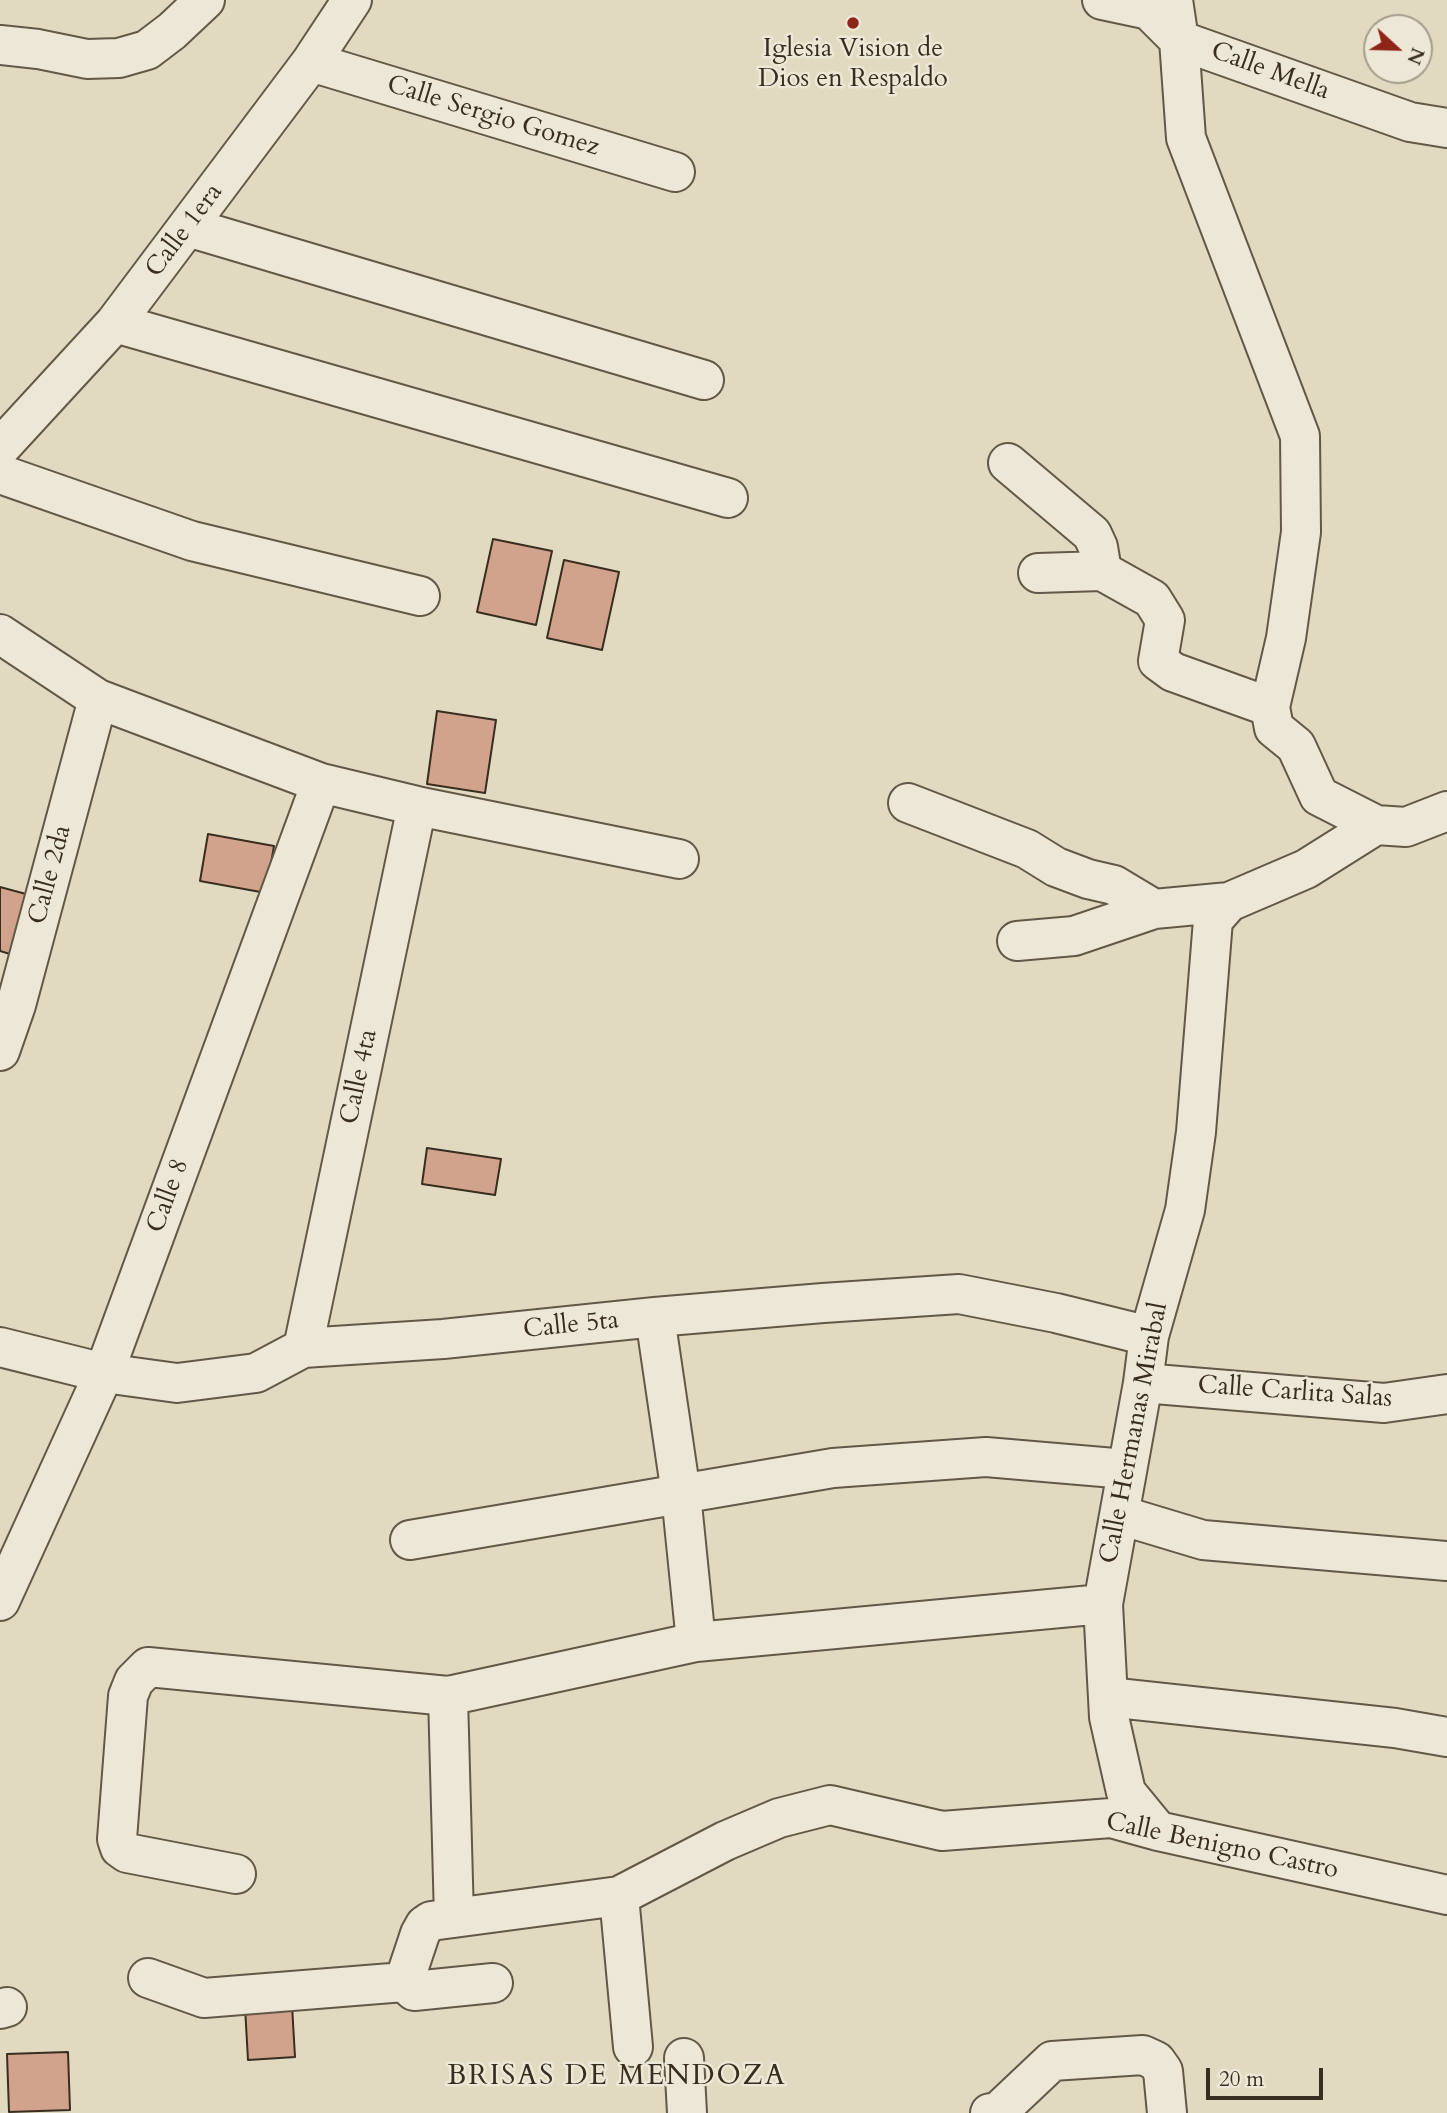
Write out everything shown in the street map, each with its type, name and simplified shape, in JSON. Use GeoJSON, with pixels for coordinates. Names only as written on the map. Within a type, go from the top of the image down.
{"type":"FeatureCollection","features":[{"type":"Feature","properties":{"kind":"street"},"geometry":{"type":"LineString","coordinates":[[0,45],[87,59],[118,58],[147,50],[205,0]]}},
{"type":"Feature","properties":{"kind":"street","name":"Calle 1era"},"geometry":{"type":"LineString","coordinates":[[2,452],[115,323],[311,62],[352,0]]}},
{"type":"Feature","properties":{"kind":"street","name":"Calle Mella"},"geometry":{"type":"LineString","coordinates":[[1102,0],[1149,10],[1179,40],[1410,122],[1447,128]]}},
{"type":"Feature","properties":{"kind":"street"},"geometry":{"type":"LineString","coordinates":[[1173,0],[1179,40],[1186,138],[1300,436],[1301,532],[1286,638],[1270,707],[1274,728],[1296,746],[1319,796],[1376,825],[1406,827],[1447,811]]}},
{"type":"Feature","properties":{"kind":"street","name":"Calle Sergio Gomez"},"geometry":{"type":"LineString","coordinates":[[311,62],[675,172]]}},
{"type":"Feature","properties":{"kind":"street"},"geometry":{"type":"LineString","coordinates":[[188,227],[704,380]]}},
{"type":"Feature","properties":{"kind":"street"},"geometry":{"type":"LineString","coordinates":[[115,323],[728,498]]}},
{"type":"Feature","properties":{"kind":"street"},"geometry":{"type":"LineString","coordinates":[[2,452],[192,541],[420,596]]}},
{"type":"Feature","properties":{"kind":"street"},"geometry":{"type":"LineString","coordinates":[[1008,463],[1092,534],[1098,547],[1102,571]]}},
{"type":"Feature","properties":{"kind":"street"},"geometry":{"type":"LineString","coordinates":[[1038,573],[1102,571],[1152,599],[1165,620],[1158,661],[1173,672],[1270,707]]}},
{"type":"Feature","properties":{"kind":"street"},"geometry":{"type":"LineString","coordinates":[[0,634],[98,699],[321,783],[417,806],[679,859]]}},
{"type":"Feature","properties":{"kind":"street","name":"Calle 2da"},"geometry":{"type":"LineString","coordinates":[[0,1051],[16,1005],[98,699]]}},
{"type":"Feature","properties":{"kind":"street","name":"Calle 8"},"geometry":{"type":"LineString","coordinates":[[0,1601],[104,1373],[321,783]]}},
{"type":"Feature","properties":{"kind":"street"},"geometry":{"type":"LineString","coordinates":[[908,803],[1027,849],[1056,867],[1114,885],[1154,909]]}},
{"type":"Feature","properties":{"kind":"street","name":"Calle 4ta"},"geometry":{"type":"LineString","coordinates":[[303,1348],[417,806]]}},
{"type":"Feature","properties":{"kind":"street"},"geometry":{"type":"LineString","coordinates":[[1017,941],[1074,936],[1154,909],[1229,902],[1306,869],[1376,825]]}},
{"type":"Feature","properties":{"kind":"street","name":"Calle Hermanas Mirabal"},"geometry":{"type":"LineString","coordinates":[[1158,1831],[1126,1792],[1109,1717],[1103,1604],[1149,1336],[1185,1210],[1196,1132],[1213,920],[1229,902]]}},
{"type":"Feature","properties":{"kind":"street","name":"Calle 5ta"},"geometry":{"type":"LineString","coordinates":[[0,1347],[104,1373],[177,1383],[256,1374],[303,1348],[443,1339],[655,1317],[959,1294],[1056,1313],[1149,1336]]}},
{"type":"Feature","properties":{"kind":"street"},"geometry":{"type":"LineString","coordinates":[[655,1317],[681,1494],[696,1642]]}},
{"type":"Feature","properties":{"kind":"street","name":"Calle Carlita Salas"},"geometry":{"type":"LineString","coordinates":[[1143,1383],[1384,1403],[1447,1394]]}},
{"type":"Feature","properties":{"kind":"street"},"geometry":{"type":"LineString","coordinates":[[410,1539],[833,1468],[986,1457],[1126,1469]]}},
{"type":"Feature","properties":{"kind":"street"},"geometry":{"type":"LineString","coordinates":[[1120,1515],[1203,1540],[1447,1561]]}},
{"type":"Feature","properties":{"kind":"street"},"geometry":{"type":"LineString","coordinates":[[236,1874],[127,1853],[120,1848],[117,1839],[128,1696],[134,1681],[148,1667],[448,1696],[696,1642],[1103,1604]]}},
{"type":"Feature","properties":{"kind":"street"},"geometry":{"type":"LineString","coordinates":[[404,1982],[425,1925],[442,1919],[448,1696]]}},
{"type":"Feature","properties":{"kind":"street"},"geometry":{"type":"LineString","coordinates":[[1108,1697],[1395,1728],[1447,1737]]}},
{"type":"Feature","properties":{"kind":"street","name":"Calle Benigno Castro"},"geometry":{"type":"LineString","coordinates":[[442,1919],[619,1896],[725,1840],[779,1818],[830,1805],[942,1831],[1111,1818],[1158,1831],[1447,1895]]}},
{"type":"Feature","properties":{"kind":"street"},"geometry":{"type":"LineString","coordinates":[[619,1896],[633,2047]]}},
{"type":"Feature","properties":{"kind":"street"},"geometry":{"type":"LineString","coordinates":[[148,1978],[204,1998],[404,1982],[414,1991],[493,1983]]}},
{"type":"Feature","properties":{"kind":"street"},"geometry":{"type":"LineString","coordinates":[[990,2113],[998,2112],[1052,2061],[1143,2055],[1156,2061],[1163,2071],[1167,2113]]}},
{"type":"Feature","properties":{"kind":"street"},"geometry":{"type":"LineString","coordinates":[[684,2058],[687,2113]]}},
{"type":"Feature","properties":{"kind":"building"},"geometry":{"type":"Polygon","coordinates":[[[493,539],[552,551],[536,625],[477,612],[493,539]]]}},
{"type":"Feature","properties":{"kind":"building"},"geometry":{"type":"Polygon","coordinates":[[[564,560],[619,572],[602,650],[547,638],[564,560]]]}},
{"type":"Feature","properties":{"kind":"building"},"geometry":{"type":"Polygon","coordinates":[[[437,711],[496,720],[485,793],[427,784],[437,711]]]}},
{"type":"Feature","properties":{"kind":"building"},"geometry":{"type":"Polygon","coordinates":[[[208,834],[274,846],[266,893],[200,881],[208,834]]]}},
{"type":"Feature","properties":{"kind":"building"},"geometry":{"type":"Polygon","coordinates":[[[0,887],[26,894],[10,954],[0,951],[0,887]]]}},
{"type":"Feature","properties":{"kind":"building"},"geometry":{"type":"Polygon","coordinates":[[[427,1148],[501,1159],[495,1195],[422,1184],[427,1148]]]}},
{"type":"Feature","properties":{"kind":"building"},"geometry":{"type":"Polygon","coordinates":[[[292,2005],[295,2057],[248,2060],[245,2007],[292,2005]]]}},
{"type":"Feature","properties":{"kind":"building"},"geometry":{"type":"Polygon","coordinates":[[[68,2052],[70,2110],[9,2112],[7,2054],[68,2052]]]}},
{"type":"Feature","properties":{"kind":"place","name":"Iglesia Vision de Dios en Respaldo"},"geometry":{"type":"Point","coordinates":[853,23]}},
{"type":"Feature","properties":{"kind":"district","name":"BRISAS DE MENDOZA"},"geometry":{"type":"Point","coordinates":[617,2078]}}]}
